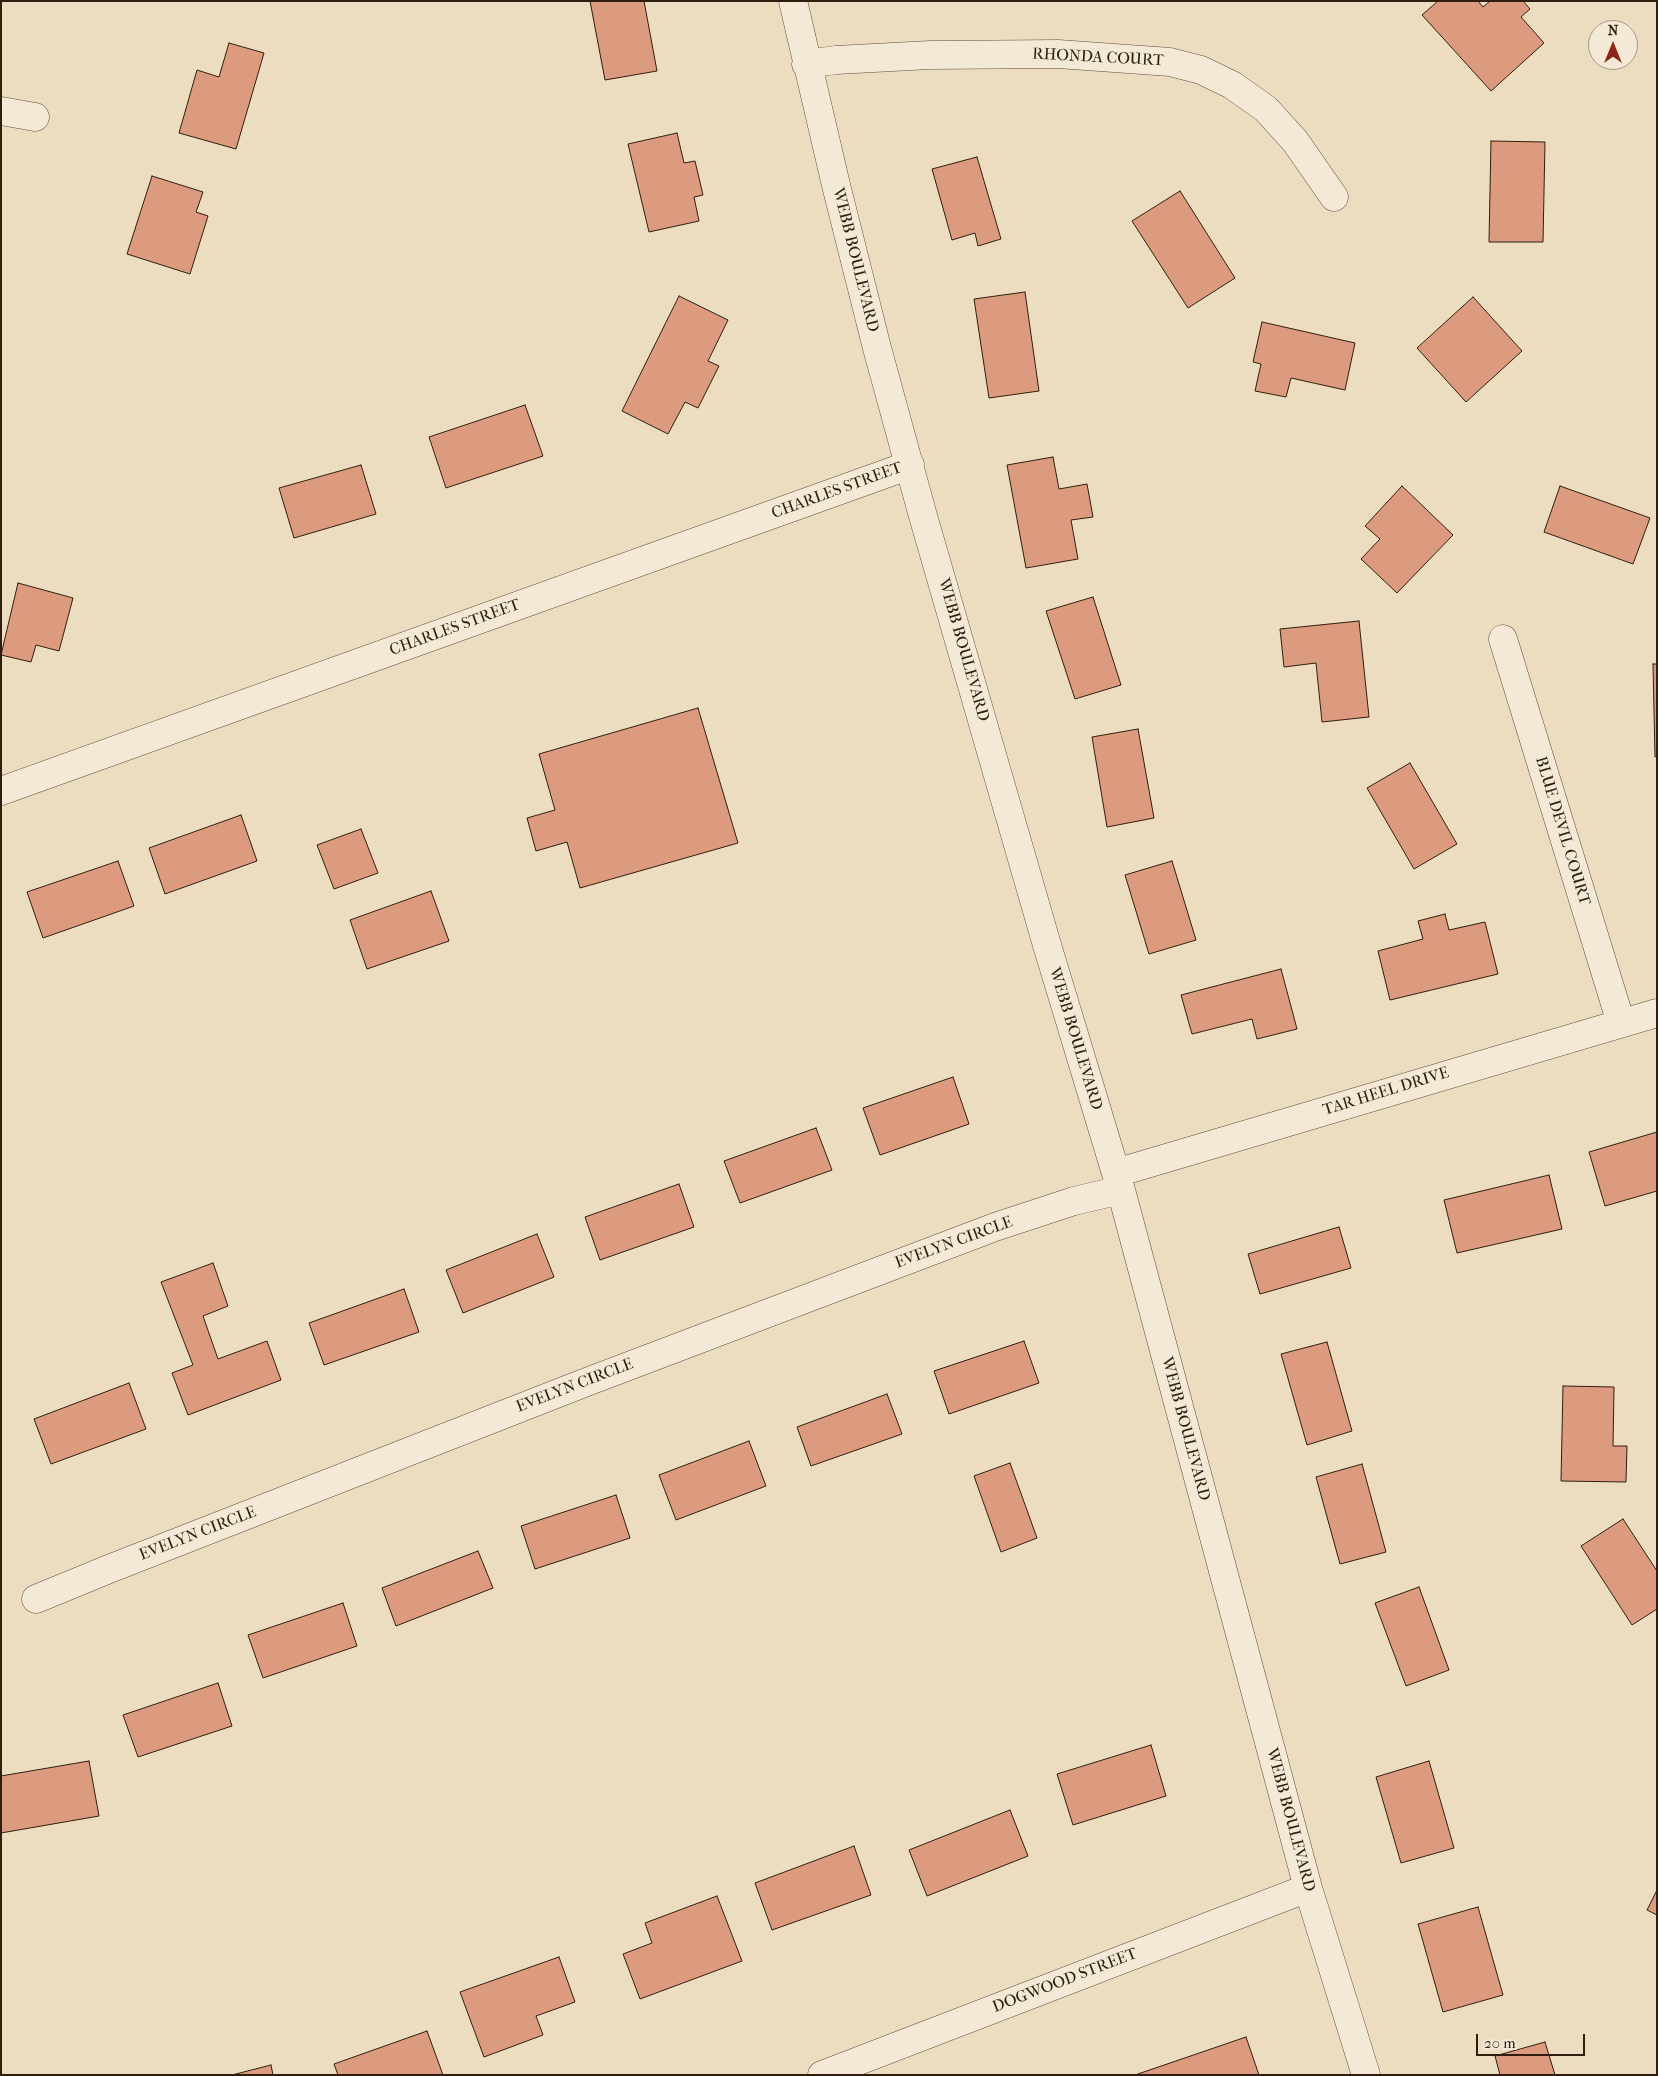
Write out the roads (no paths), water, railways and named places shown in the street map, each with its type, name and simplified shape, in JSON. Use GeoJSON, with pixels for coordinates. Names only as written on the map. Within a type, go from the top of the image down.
{"type":"FeatureCollection","features":[{"type":"Feature","properties":{"kind":"street","name":"WEBB BOULEVARD"},"geometry":{"type":"LineString","coordinates":[[793,1],[806,64],[875,338],[910,465],[1047,945],[1118,1182],[1308,1888],[1366,2075]]}},
{"type":"Feature","properties":{"kind":"street","name":"RHONDA COURT"},"geometry":{"type":"LineString","coordinates":[[806,64],[836,60],[930,55],[1048,54],[1170,62],[1201,70],[1232,85],[1266,109],[1295,141],[1334,197]]}},
{"type":"Feature","properties":{"kind":"street"},"geometry":{"type":"LineString","coordinates":[[1,111],[35,117]]}},
{"type":"Feature","properties":{"kind":"street","name":"CHARLES STREET"},"geometry":{"type":"LineString","coordinates":[[1,791],[910,465]]}},
{"type":"Feature","properties":{"kind":"street","name":"BLUE DEVIL COURT"},"geometry":{"type":"LineString","coordinates":[[1504,639],[1621,1023]]}},
{"type":"Feature","properties":{"kind":"street","name":"TAR HEEL DRIVE"},"geometry":{"type":"LineString","coordinates":[[1118,1182],[1657,1013]]}},
{"type":"Feature","properties":{"kind":"street","name":"EVELYN CIRCLE"},"geometry":{"type":"LineString","coordinates":[[36,1599],[109,1568],[593,1379],[995,1227],[1074,1201],[1118,1182]]}},
{"type":"Feature","properties":{"kind":"street","name":"DOGWOOD STREET"},"geometry":{"type":"LineString","coordinates":[[822,2075],[1308,1888]]}}]}
